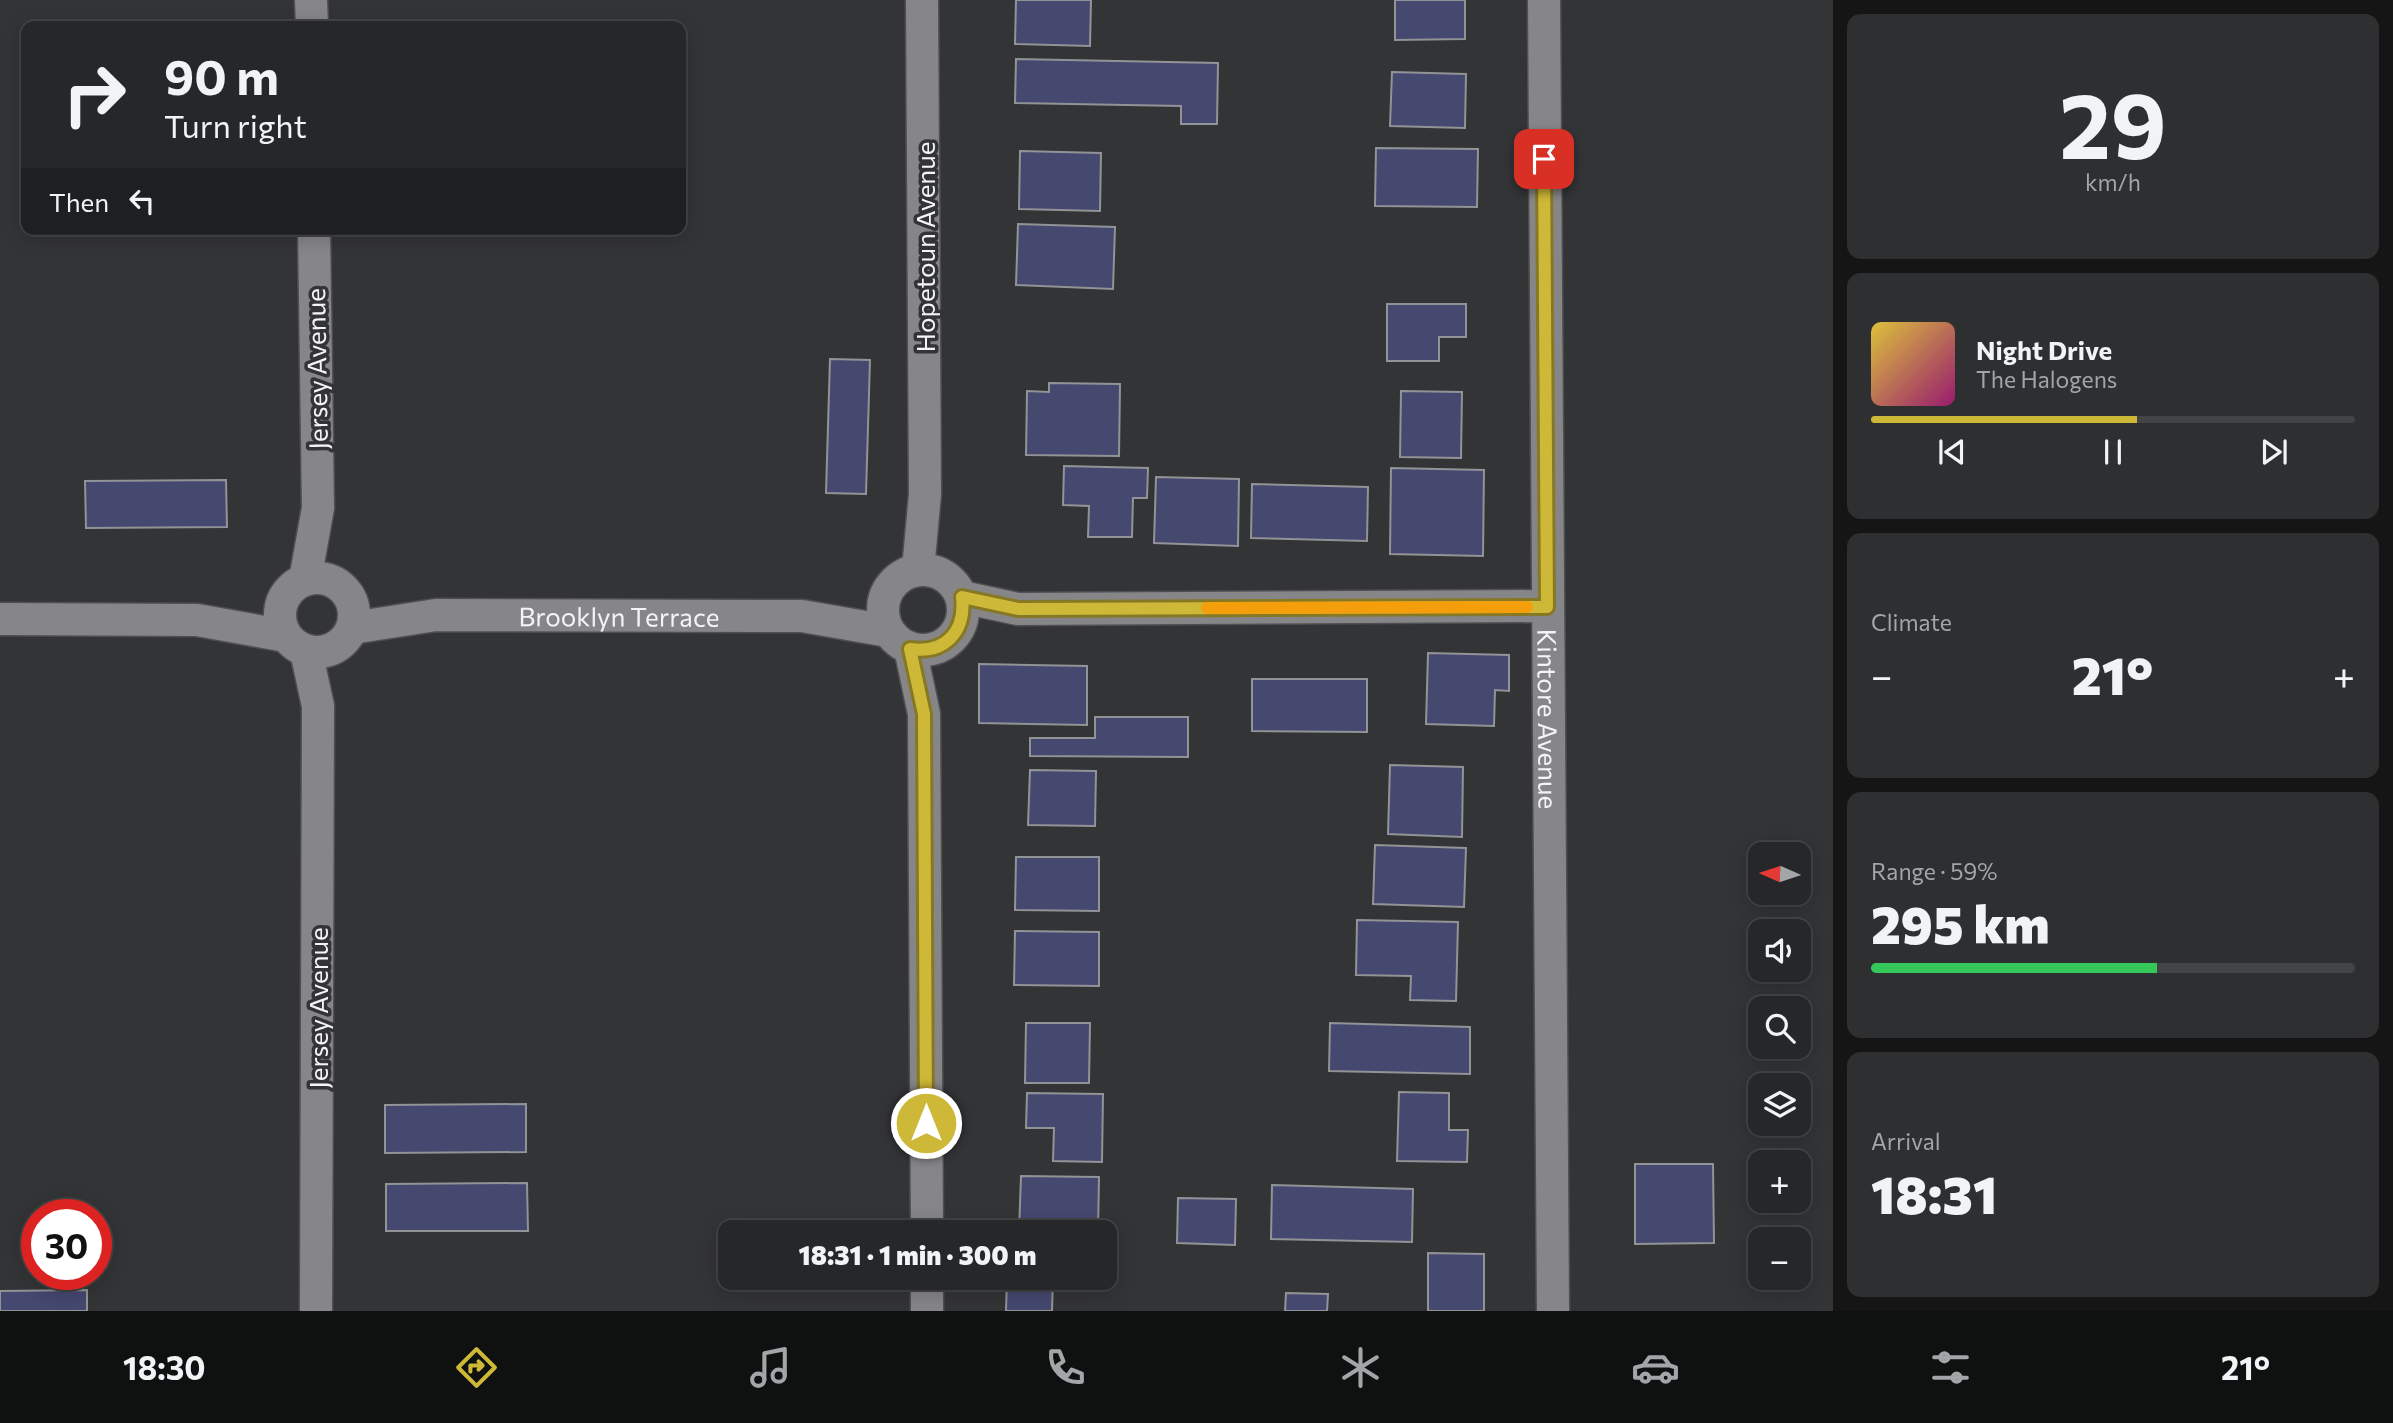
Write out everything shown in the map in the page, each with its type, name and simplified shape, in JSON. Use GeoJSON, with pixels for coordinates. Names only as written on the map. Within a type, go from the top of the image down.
{"type":"FeatureCollection","features":[{"type":"Feature","properties":{"kind":"street"},"geometry":{"type":"LineString","coordinates":[[311,0],[312,21]]}},
{"type":"Feature","properties":{"kind":"street","name":"Hopetoun Avenue"},"geometry":{"type":"LineString","coordinates":[[922,0],[925,494],[946,603],[924,714],[927,1220]]}},
{"type":"Feature","properties":{"kind":"street","name":"Kintore Avenue"},"geometry":{"type":"LineString","coordinates":[[1544,0],[1553,1311]]}},
{"type":"Feature","properties":{"kind":"street","name":"Jersey Avenue"},"geometry":{"type":"LineString","coordinates":[[314,235],[318,508],[329,624],[318,706],[316,1311]]}},
{"type":"Feature","properties":{"kind":"street","name":"Jersey Avenue"},"geometry":{"type":"LineString","coordinates":[[304,580],[318,508]]}},
{"type":"Feature","properties":{"kind":"street"},"geometry":{"type":"LineString","coordinates":[[885,596],[892,583],[903,575],[946,603],[1018,609],[1547,607]]}},
{"type":"Feature","properties":{"kind":"street"},"geometry":{"type":"LineString","coordinates":[[304,580],[330,580],[329,624],[280,617],[281,605],[287,593],[304,580]]}},
{"type":"Feature","properties":{"kind":"street","name":"Hopetoun Avenue"},"geometry":{"type":"LineString","coordinates":[[885,596],[883,618],[899,640],[924,714]]}},
{"type":"Feature","properties":{"kind":"street","name":"Brooklyn Terrace"},"geometry":{"type":"LineString","coordinates":[[0,619],[329,624],[436,615],[802,616],[885,596]]}},
{"type":"Feature","properties":{"kind":"street","name":"Brooklyn Terrace"},"geometry":{"type":"LineString","coordinates":[[802,616],[899,640],[924,651],[946,603]]}},
{"type":"Feature","properties":{"kind":"street","name":"Brooklyn Terrace"},"geometry":{"type":"LineString","coordinates":[[197,620],[281,605]]}},
{"type":"Feature","properties":{"kind":"street"},"geometry":{"type":"LineString","coordinates":[[927,1290],[927,1311]]}},
{"type":"Feature","properties":{"kind":"building"},"geometry":{"type":"Polygon","coordinates":[[[1016,0],[1091,0],[1090,46],[1015,44],[1016,0]]]}},
{"type":"Feature","properties":{"kind":"building"},"geometry":{"type":"Polygon","coordinates":[[[1395,0],[1465,0],[1465,39],[1395,40],[1395,0]]]}},
{"type":"Feature","properties":{"kind":"building"},"geometry":{"type":"Polygon","coordinates":[[[1016,59],[1218,63],[1217,124],[1181,124],[1181,106],[1015,103],[1016,59]]]}},
{"type":"Feature","properties":{"kind":"building"},"geometry":{"type":"Polygon","coordinates":[[[1392,72],[1466,74],[1465,128],[1390,126],[1392,72]]]}},
{"type":"Feature","properties":{"kind":"building"},"geometry":{"type":"Polygon","coordinates":[[[1376,148],[1478,149],[1477,207],[1375,206],[1376,148]]]}},
{"type":"Feature","properties":{"kind":"building"},"geometry":{"type":"Polygon","coordinates":[[[1020,151],[1101,153],[1100,211],[1019,209],[1020,151]]]}},
{"type":"Feature","properties":{"kind":"building"},"geometry":{"type":"Polygon","coordinates":[[[1018,224],[1115,227],[1113,289],[1016,285],[1018,224]]]}},
{"type":"Feature","properties":{"kind":"building"},"geometry":{"type":"Polygon","coordinates":[[[1387,304],[1466,304],[1466,337],[1439,337],[1439,361],[1387,361],[1387,304]]]}},
{"type":"Feature","properties":{"kind":"building"},"geometry":{"type":"Polygon","coordinates":[[[830,359],[870,360],[866,494],[826,493],[830,359]]]}},
{"type":"Feature","properties":{"kind":"building"},"geometry":{"type":"Polygon","coordinates":[[[1049,383],[1120,384],[1119,456],[1026,455],[1027,391],[1049,392],[1049,383]]]}},
{"type":"Feature","properties":{"kind":"building"},"geometry":{"type":"Polygon","coordinates":[[[1401,391],[1462,392],[1461,458],[1400,457],[1401,391]]]}},
{"type":"Feature","properties":{"kind":"building"},"geometry":{"type":"Polygon","coordinates":[[[1064,466],[1148,468],[1147,498],[1133,498],[1132,537],[1088,537],[1089,506],[1063,505],[1064,466]]]}},
{"type":"Feature","properties":{"kind":"building"},"geometry":{"type":"Polygon","coordinates":[[[1391,468],[1484,470],[1483,556],[1390,554],[1391,468]]]}},
{"type":"Feature","properties":{"kind":"building"},"geometry":{"type":"Polygon","coordinates":[[[1156,477],[1239,479],[1238,546],[1154,543],[1156,477]]]}},
{"type":"Feature","properties":{"kind":"building"},"geometry":{"type":"Polygon","coordinates":[[[226,480],[227,527],[86,528],[85,481],[226,480]]]}},
{"type":"Feature","properties":{"kind":"building"},"geometry":{"type":"Polygon","coordinates":[[[1252,484],[1368,487],[1367,541],[1251,538],[1252,484]]]}},
{"type":"Feature","properties":{"kind":"building"},"geometry":{"type":"Polygon","coordinates":[[[1428,653],[1509,655],[1509,691],[1495,690],[1494,726],[1426,724],[1428,653]]]}},
{"type":"Feature","properties":{"kind":"building"},"geometry":{"type":"Polygon","coordinates":[[[979,664],[1087,666],[1087,725],[979,723],[979,664]]]}},
{"type":"Feature","properties":{"kind":"building"},"geometry":{"type":"Polygon","coordinates":[[[1252,679],[1367,679],[1367,732],[1252,731],[1252,679]]]}},
{"type":"Feature","properties":{"kind":"building"},"geometry":{"type":"Polygon","coordinates":[[[1095,717],[1188,717],[1188,757],[1030,756],[1030,738],[1095,738],[1095,717]]]}},
{"type":"Feature","properties":{"kind":"building"},"geometry":{"type":"Polygon","coordinates":[[[1390,765],[1463,767],[1462,837],[1388,834],[1390,765]]]}},
{"type":"Feature","properties":{"kind":"building"},"geometry":{"type":"Polygon","coordinates":[[[1030,770],[1096,771],[1095,826],[1028,825],[1030,770]]]}},
{"type":"Feature","properties":{"kind":"building"},"geometry":{"type":"Polygon","coordinates":[[[1375,845],[1466,848],[1464,907],[1373,904],[1375,845]]]}},
{"type":"Feature","properties":{"kind":"building"},"geometry":{"type":"Polygon","coordinates":[[[1016,857],[1099,857],[1099,911],[1015,910],[1016,857]]]}},
{"type":"Feature","properties":{"kind":"building"},"geometry":{"type":"Polygon","coordinates":[[[1357,920],[1458,922],[1456,1001],[1410,1000],[1411,976],[1356,975],[1357,920]]]}},
{"type":"Feature","properties":{"kind":"building"},"geometry":{"type":"Polygon","coordinates":[[[1015,931],[1099,932],[1099,986],[1014,985],[1015,931]]]}},
{"type":"Feature","properties":{"kind":"building"},"geometry":{"type":"Polygon","coordinates":[[[1026,1023],[1090,1023],[1089,1083],[1025,1083],[1026,1023]]]}},
{"type":"Feature","properties":{"kind":"building"},"geometry":{"type":"Polygon","coordinates":[[[1330,1023],[1470,1027],[1470,1074],[1329,1071],[1330,1023]]]}},
{"type":"Feature","properties":{"kind":"building"},"geometry":{"type":"Polygon","coordinates":[[[1399,1092],[1449,1093],[1449,1130],[1468,1130],[1467,1162],[1397,1161],[1399,1092]]]}},
{"type":"Feature","properties":{"kind":"building"},"geometry":{"type":"Polygon","coordinates":[[[1027,1093],[1103,1094],[1102,1162],[1053,1161],[1054,1128],[1026,1128],[1027,1093]]]}},
{"type":"Feature","properties":{"kind":"building"},"geometry":{"type":"Polygon","coordinates":[[[526,1104],[526,1152],[385,1153],[385,1105],[526,1104]]]}},
{"type":"Feature","properties":{"kind":"building"},"geometry":{"type":"Polygon","coordinates":[[[1635,1164],[1713,1164],[1714,1243],[1635,1244],[1635,1164]]]}},
{"type":"Feature","properties":{"kind":"building"},"geometry":{"type":"Polygon","coordinates":[[[1021,1176],[1099,1177],[1098,1220],[1019,1220],[1021,1176]]]}},
{"type":"Feature","properties":{"kind":"building"},"geometry":{"type":"Polygon","coordinates":[[[527,1183],[528,1231],[386,1231],[386,1184],[527,1183]]]}},
{"type":"Feature","properties":{"kind":"building"},"geometry":{"type":"Polygon","coordinates":[[[1272,1185],[1413,1189],[1412,1242],[1271,1239],[1272,1185]]]}},
{"type":"Feature","properties":{"kind":"building"},"geometry":{"type":"Polygon","coordinates":[[[1178,1198],[1236,1199],[1235,1245],[1177,1243],[1178,1198]]]}},
{"type":"Feature","properties":{"kind":"building"},"geometry":{"type":"Polygon","coordinates":[[[1428,1253],[1484,1254],[1484,1311],[1428,1311],[1428,1253]]]}},
{"type":"Feature","properties":{"kind":"building"},"geometry":{"type":"Polygon","coordinates":[[[87,1290],[87,1311],[0,1311],[0,1291],[87,1290]]]}},
{"type":"Feature","properties":{"kind":"building"},"geometry":{"type":"Polygon","coordinates":[[[1007,1290],[1053,1290],[1052,1311],[1006,1311],[1007,1290]]]}},
{"type":"Feature","properties":{"kind":"building"},"geometry":{"type":"Polygon","coordinates":[[[1286,1293],[1328,1294],[1327,1311],[1285,1311],[1286,1293]]]}},
{"type":"Feature","properties":{"kind":"slow traffic"},"geometry":{"type":"LineString","coordinates":[[1207,608],[1527,607]]}},
{"type":"Feature","properties":{"kind":"route"},"geometry":{"type":"LineString","coordinates":[[926,1123],[924,714],[910,649],[924,651],[943,646],[953,637],[961,625],[964,611],[962,597],[1018,609],[1547,607],[1544,159]]}}]}
